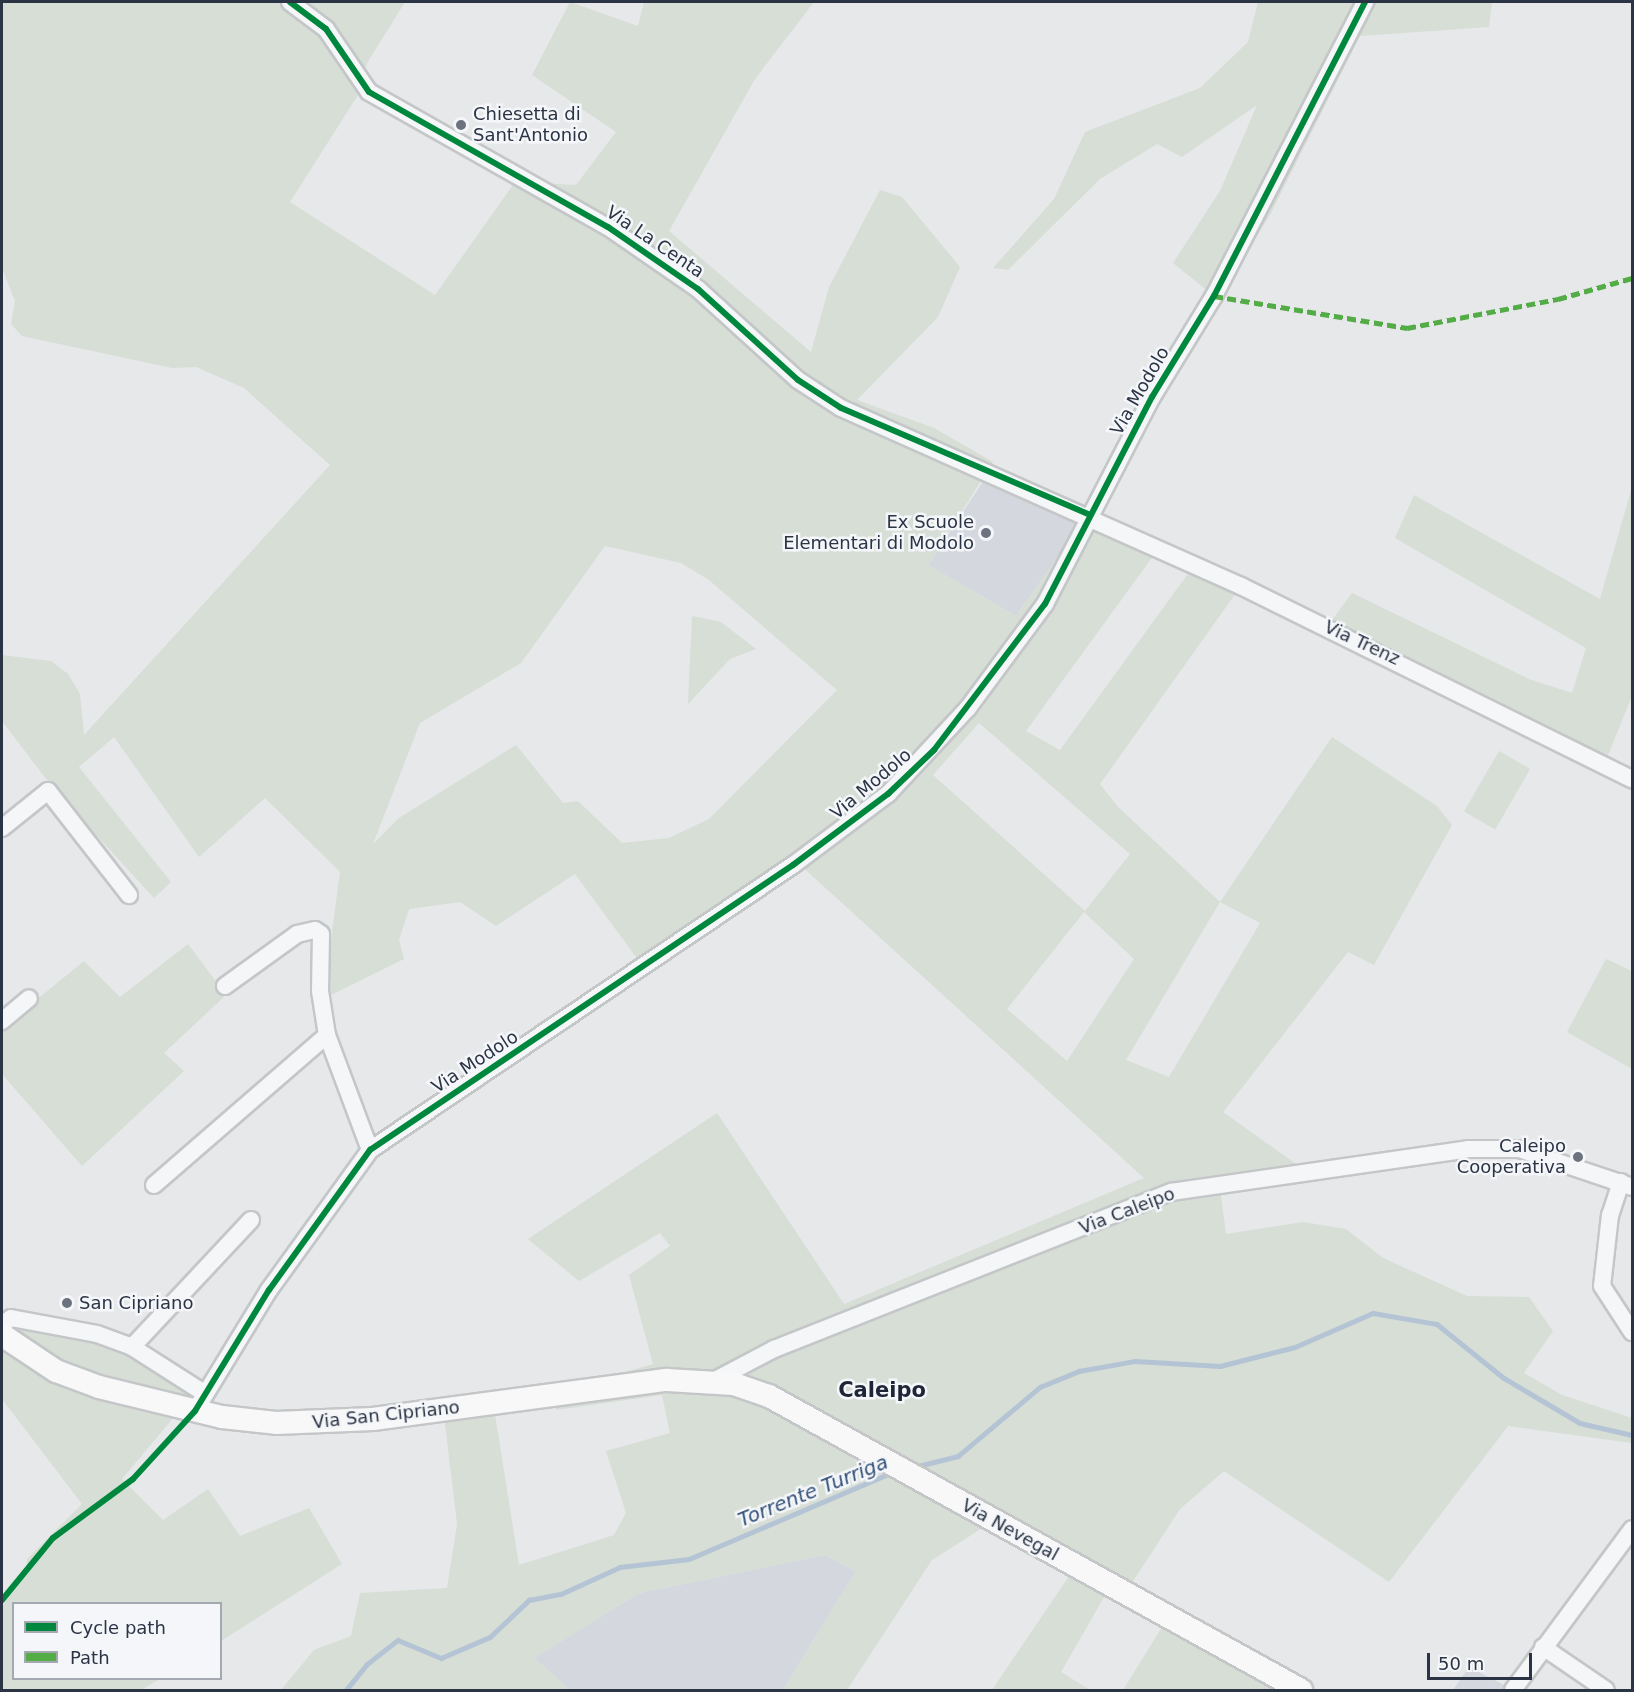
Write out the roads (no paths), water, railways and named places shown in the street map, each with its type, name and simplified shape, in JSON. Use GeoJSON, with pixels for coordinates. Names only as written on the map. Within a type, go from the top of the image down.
{"type":"FeatureCollection","features":[{"type":"Feature","properties":{"kind":"main road","name":"Via San Cipriano"},"geometry":{"type":"LineString","coordinates":[[2,1335],[76,1379],[200,1402],[249,1421],[326,1423],[634,1383],[715,1380]]}},
{"type":"Feature","properties":{"kind":"main road","name":"Via Nevegal"},"geometry":{"type":"LineString","coordinates":[[715,1380],[769,1396],[1301,1690]]}},
{"type":"Feature","properties":{"kind":"street","name":"Via La Centa"},"geometry":{"type":"LineString","coordinates":[[290,2],[326,29],[369,92],[608,226],[698,289],[798,380],[841,408],[1088,514]]}},
{"type":"Feature","properties":{"kind":"street","name":"Via Modolo"},"geometry":{"type":"LineString","coordinates":[[200,1402],[301,1242],[370,1150],[721,915],[888,794],[934,750],[1003,666],[1045,604],[1088,514],[1214,297],[1365,2]]}},
{"type":"Feature","properties":{"kind":"street","name":"Via Trenz"},"geometry":{"type":"LineString","coordinates":[[1088,514],[1489,703],[1632,779]]}},
{"type":"Feature","properties":{"kind":"street"},"geometry":{"type":"LineString","coordinates":[[2,828],[48,791],[129,895]]}},
{"type":"Feature","properties":{"kind":"street"},"geometry":{"type":"LineString","coordinates":[[225,986],[297,934],[318,931],[327,1035],[370,1150]]}},
{"type":"Feature","properties":{"kind":"street"},"geometry":{"type":"LineString","coordinates":[[2,1021],[29,998]]}},
{"type":"Feature","properties":{"kind":"street"},"geometry":{"type":"LineString","coordinates":[[154,1185],[327,1035]]}},
{"type":"Feature","properties":{"kind":"street","name":"Via Caleipo"},"geometry":{"type":"LineString","coordinates":[[715,1380],[774,1349],[1171,1192],[1468,1149],[1519,1149],[1627,1184]]}},
{"type":"Feature","properties":{"kind":"street"},"geometry":{"type":"LineString","coordinates":[[1627,1184],[1610,1215],[1602,1286],[1632,1332]]}},
{"type":"Feature","properties":{"kind":"street"},"geometry":{"type":"LineString","coordinates":[[132,1347],[251,1220]]}},
{"type":"Feature","properties":{"kind":"street","name":"Via San Cipriano"},"geometry":{"type":"LineString","coordinates":[[2,1325],[11,1318],[97,1334],[132,1347],[200,1402]]}},
{"type":"Feature","properties":{"kind":"street"},"geometry":{"type":"LineString","coordinates":[[1513,1690],[1632,1529]]}},
{"type":"Feature","properties":{"kind":"street"},"geometry":{"type":"LineString","coordinates":[[1543,1647],[1606,1690]]}},
{"type":"Feature","properties":{"kind":"waterway","name":"Torrente Turriga"},"geometry":{"type":"LineString","coordinates":[[914,1467],[958,1456],[1040,1387],[1079,1371],[1135,1361],[1220,1366],[1295,1347],[1373,1313],[1437,1324],[1504,1378],[1580,1423],[1632,1435]]}},
{"type":"Feature","properties":{"kind":"waterway","name":"Torrente Turriga"},"geometry":{"type":"LineString","coordinates":[[346,1690],[367,1664],[398,1640],[441,1658],[490,1637],[529,1600],[561,1594],[620,1567],[689,1559],[891,1473]]}},
{"type":"Feature","properties":{"kind":"place","name":"Chiesetta di Sant'Antonio"},"geometry":{"type":"Point","coordinates":[461,125]}},
{"type":"Feature","properties":{"kind":"place","name":"Ex Scuole Elementari di Modolo"},"geometry":{"type":"Point","coordinates":[986,533]}},
{"type":"Feature","properties":{"kind":"place","name":"Caleipo Cooperativa"},"geometry":{"type":"Point","coordinates":[1578,1157]}},
{"type":"Feature","properties":{"kind":"place","name":"San Cipriano"},"geometry":{"type":"Point","coordinates":[67,1303]}},
{"type":"Feature","properties":{"kind":"district","name":"Caleipo"},"geometry":{"type":"Point","coordinates":[882,1390]}}]}
